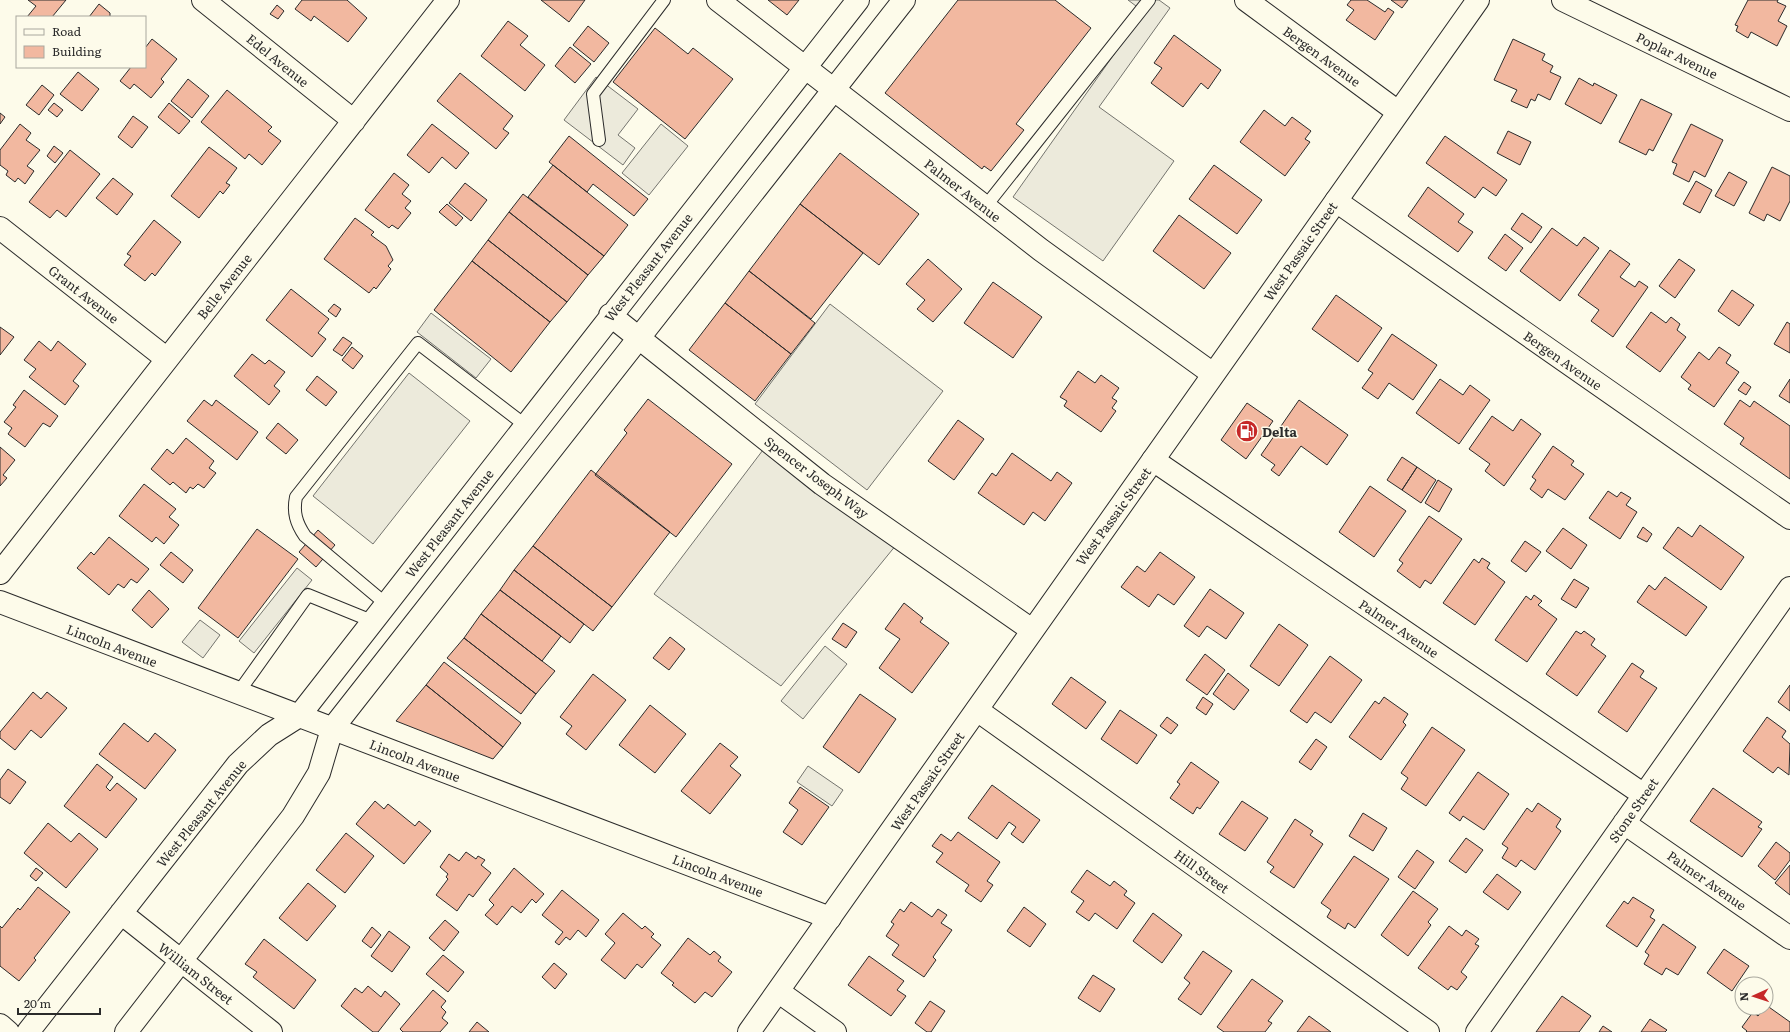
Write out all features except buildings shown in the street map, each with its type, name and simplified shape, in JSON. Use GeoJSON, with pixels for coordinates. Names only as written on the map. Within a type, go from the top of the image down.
{"type":"FeatureCollection","features":[{"type":"Feature","properties":{"kind":"street","name":"Edel Avenue"},"geometry":{"type":"LineString","coordinates":[[203,0],[354,121]]}},
{"type":"Feature","properties":{"kind":"street","name":"Belle Avenue"},"geometry":{"type":"LineString","coordinates":[[0,573],[448,0]]}},
{"type":"Feature","properties":{"kind":"street","name":"Palmer Avenue"},"geometry":{"type":"LineString","coordinates":[[718,0],[1041,250],[1214,374]]}},
{"type":"Feature","properties":{"kind":"street","name":"West Pleasant Avenue"},"geometry":{"type":"LineString","coordinates":[[28,1032],[238,764],[269,735],[299,716],[610,315],[858,0]]}},
{"type":"Feature","properties":{"kind":"street"},"geometry":{"type":"LineString","coordinates":[[126,1032],[293,816],[319,773],[332,729],[904,0]]}},
{"type":"Feature","properties":{"kind":"street","name":"Bergen Avenue"},"geometry":{"type":"LineString","coordinates":[[1246,0],[1398,112]]}},
{"type":"Feature","properties":{"kind":"street","name":"West Passaic Street"},"geometry":{"type":"LineString","coordinates":[[749,1032],[1478,0]]}},
{"type":"Feature","properties":{"kind":"street","name":"Poplar Avenue"},"geometry":{"type":"LineString","coordinates":[[1563,0],[1790,110]]}},
{"type":"Feature","properties":{"kind":"street","name":"Bergen Avenue"},"geometry":{"type":"LineString","coordinates":[[1336,201],[1790,518]]}},
{"type":"Feature","properties":{"kind":"street","name":"Grant Avenue"},"geometry":{"type":"LineString","coordinates":[[0,228],[167,359]]}},
{"type":"Feature","properties":{"kind":"street","name":"Spencer Joseph Way"},"geometry":{"type":"LineString","coordinates":[[610,315],[822,484],[1032,630]]}},
{"type":"Feature","properties":{"kind":"street","name":"Palmer Avenue"},"geometry":{"type":"LineString","coordinates":[[1153,460],[1644,795]]}},
{"type":"Feature","properties":{"kind":"street","name":"Stone Street"},"geometry":{"type":"LineString","coordinates":[[1477,1032],[1790,588]]}},
{"type":"Feature","properties":{"kind":"street","name":"Lincoln Avenue"},"geometry":{"type":"LineString","coordinates":[[0,602],[830,918]]}},
{"type":"Feature","properties":{"kind":"street","name":"Hill Street"},"geometry":{"type":"LineString","coordinates":[[977,710],[1428,1032]]}},
{"type":"Feature","properties":{"kind":"street","name":"Palmer Avenue"},"geometry":{"type":"LineString","coordinates":[[1624,823],[1790,938]]}},
{"type":"Feature","properties":{"kind":"street","name":"William Street"},"geometry":{"type":"LineString","coordinates":[[121,913],[271,1032]]}},
{"type":"Feature","properties":{"kind":"street"},"geometry":{"type":"LineString","coordinates":[[778,992],[835,1032]]}},
{"type":"Feature","properties":{"kind":"street"},"geometry":{"type":"LineString","coordinates":[[0,1025],[8,1032]]}},
{"type":"Feature","properties":{"kind":"lane"},"geometry":{"type":"LineString","coordinates":[[599,140],[593,94],[664,0]]}},
{"type":"Feature","properties":{"kind":"lane"},"geometry":{"type":"LineString","coordinates":[[985,207],[1149,0]]}},
{"type":"Feature","properties":{"kind":"lane"},"geometry":{"type":"LineString","coordinates":[[386,604],[305,536],[297,524],[294,506],[296,497],[418,343],[525,424]]}},
{"type":"Feature","properties":{"kind":"lane"},"geometry":{"type":"LineString","coordinates":[[238,693],[308,595],[372,621]]}},
{"type":"Feature","properties":{"kind":"shaded area"},"geometry":{"type":"Polygon","coordinates":[[[1128,0],[1159,0],[1170,8],[1099,107],[1174,161],[1103,261],[1013,197],[1144,12],[1128,0]]]}},
{"type":"Feature","properties":{"kind":"shaded area"},"geometry":{"type":"Polygon","coordinates":[[[596,77],[638,109],[618,135],[635,148],[623,165],[564,120],[596,77]]]}},
{"type":"Feature","properties":{"kind":"shaded area"},"geometry":{"type":"Polygon","coordinates":[[[661,124],[688,146],[649,195],[622,173],[661,124]]]}},
{"type":"Feature","properties":{"kind":"shaded area"},"geometry":{"type":"Polygon","coordinates":[[[830,304],[943,391],[867,490],[755,404],[830,304]]]}},
{"type":"Feature","properties":{"kind":"shaded area"},"geometry":{"type":"Polygon","coordinates":[[[431,313],[491,359],[476,378],[417,332],[431,313]]]}},
{"type":"Feature","properties":{"kind":"shaded area"},"geometry":{"type":"Polygon","coordinates":[[[409,373],[470,421],[373,544],[313,496],[409,373]]]}},
{"type":"Feature","properties":{"kind":"shaded area"},"geometry":{"type":"Polygon","coordinates":[[[769,442],[901,539],[781,686],[654,594],[769,442]]]}},
{"type":"Feature","properties":{"kind":"shaded area"},"geometry":{"type":"Polygon","coordinates":[[[297,568],[312,580],[254,653],[239,641],[297,568]]]}},
{"type":"Feature","properties":{"kind":"shaded area"},"geometry":{"type":"Polygon","coordinates":[[[200,620],[220,635],[203,658],[182,642],[200,620]]]}},
{"type":"Feature","properties":{"kind":"shaded area"},"geometry":{"type":"Polygon","coordinates":[[[825,646],[847,664],[803,719],[781,701],[825,646]]]}},
{"type":"Feature","properties":{"kind":"shaded area"},"geometry":{"type":"Polygon","coordinates":[[[808,766],[843,790],[832,806],[797,782],[808,766]]]}},
{"type":"Feature","properties":{"kind":"place","name":"Delta"},"geometry":{"type":"Point","coordinates":[1247,431]}}]}
